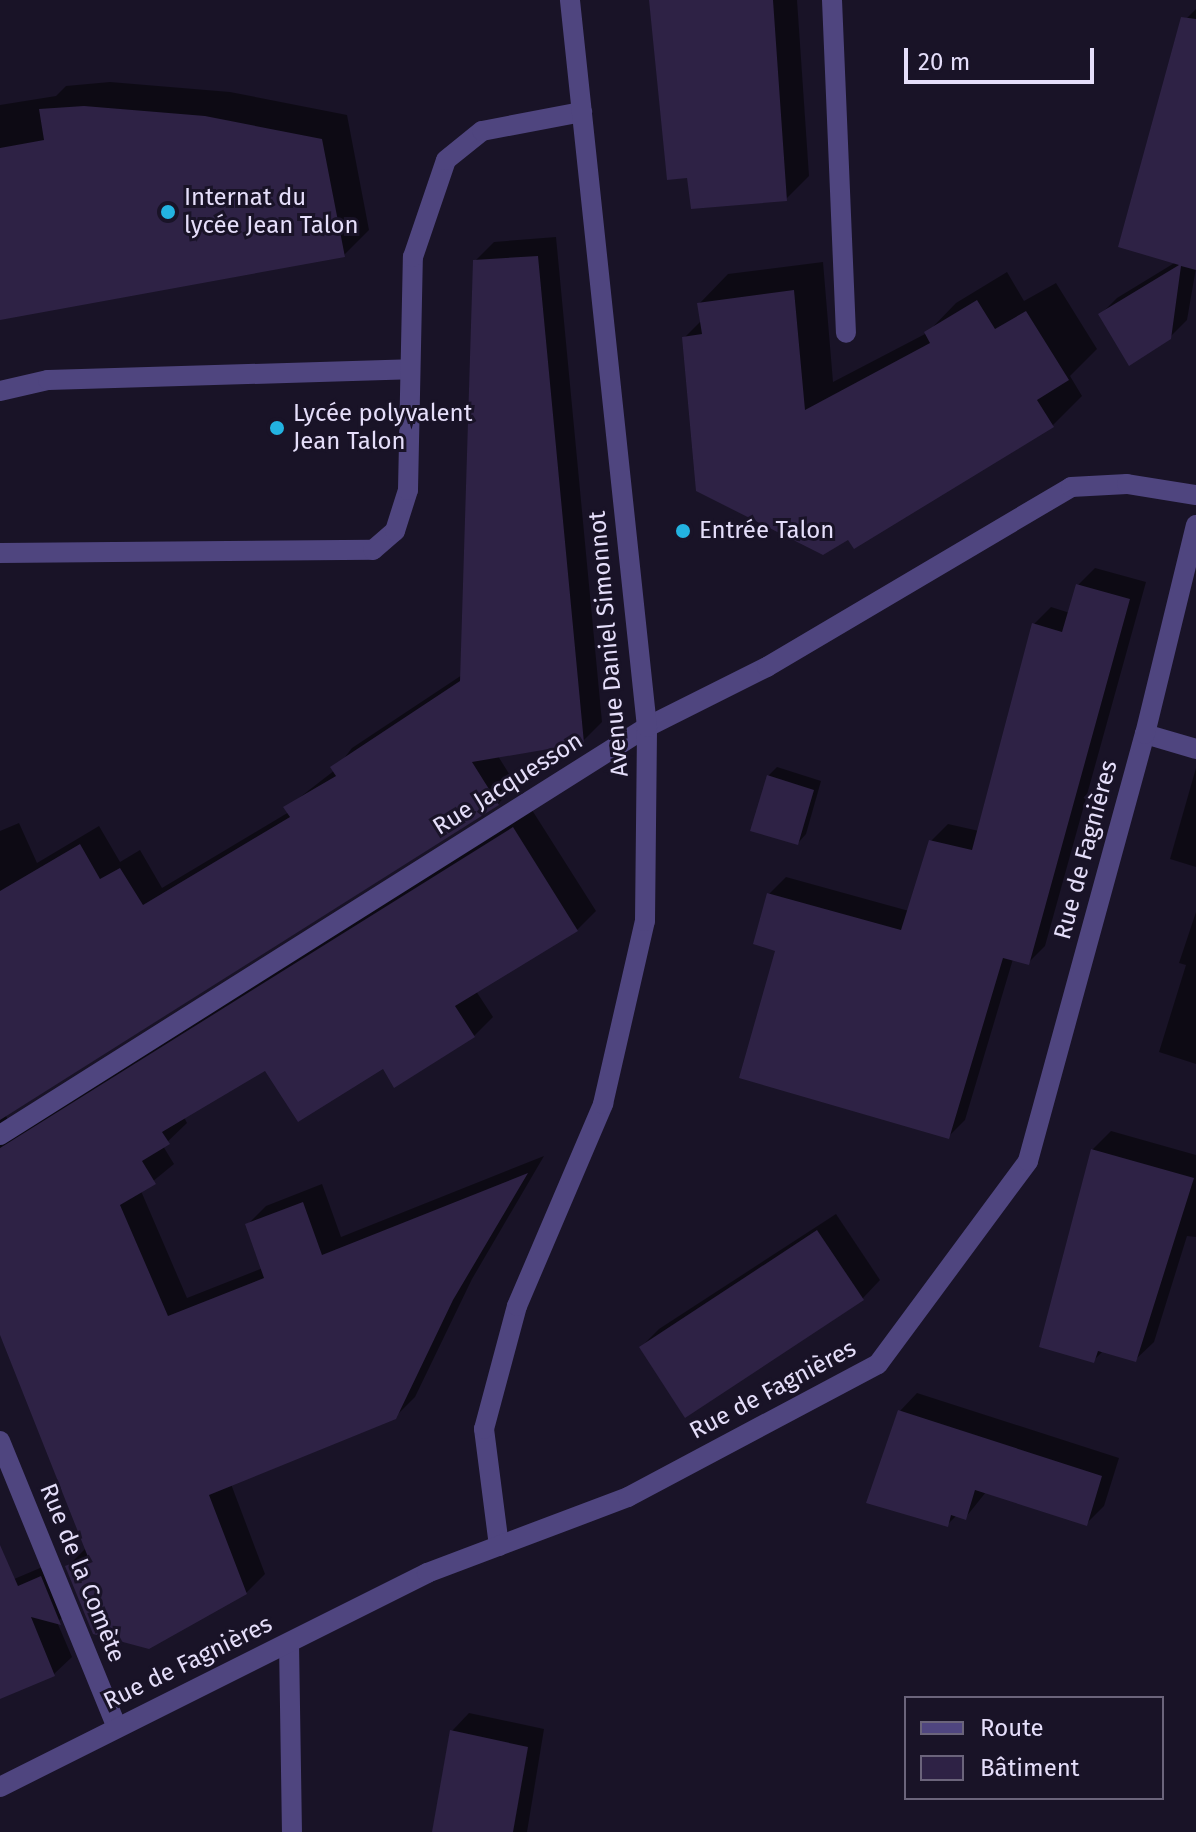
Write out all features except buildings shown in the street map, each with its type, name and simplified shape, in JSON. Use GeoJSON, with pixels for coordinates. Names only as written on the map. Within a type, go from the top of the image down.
{"type":"FeatureCollection","features":[{"type":"Feature","properties":{"kind":"street","name":"Avenue Daniel Simonnot"},"geometry":{"type":"LineString","coordinates":[[499,1546],[484,1429],[517,1306],[603,1104],[645,921],[647,727],[570,0]]}},
{"type":"Feature","properties":{"kind":"street"},"geometry":{"type":"LineString","coordinates":[[832,0],[846,333]]}},
{"type":"Feature","properties":{"kind":"street"},"geometry":{"type":"LineString","coordinates":[[0,553],[373,550],[395,531],[408,490],[413,257],[446,160],[482,131],[582,112]]}},
{"type":"Feature","properties":{"kind":"street"},"geometry":{"type":"LineString","coordinates":[[0,391],[48,380],[410,369]]}},
{"type":"Feature","properties":{"kind":"street","name":"Rue Jacquesson"},"geometry":{"type":"LineString","coordinates":[[0,1135],[647,727],[767,667],[1071,487],[1127,484],[1196,495]]}},
{"type":"Feature","properties":{"kind":"street","name":"Rue de Fagnières"},"geometry":{"type":"LineString","coordinates":[[0,1787],[116,1725],[427,1573],[628,1497],[878,1364],[1028,1161],[1145,734],[1196,525]]}},
{"type":"Feature","properties":{"kind":"street"},"geometry":{"type":"LineString","coordinates":[[1145,734],[1196,749]]}},
{"type":"Feature","properties":{"kind":"street","name":"Rue de la Comète"},"geometry":{"type":"LineString","coordinates":[[0,1441],[116,1725]]}},
{"type":"Feature","properties":{"kind":"street"},"geometry":{"type":"LineString","coordinates":[[289,1643],[292,1832]]}},
{"type":"Feature","properties":{"kind":"place","name":"Internat du lycée Jean Talon"},"geometry":{"type":"Point","coordinates":[168,212]}},
{"type":"Feature","properties":{"kind":"place","name":"Lycée polyvalent Jean Talon"},"geometry":{"type":"Point","coordinates":[277,428]}},
{"type":"Feature","properties":{"kind":"place","name":"Entrée Talon"},"geometry":{"type":"Point","coordinates":[683,531]}}]}
